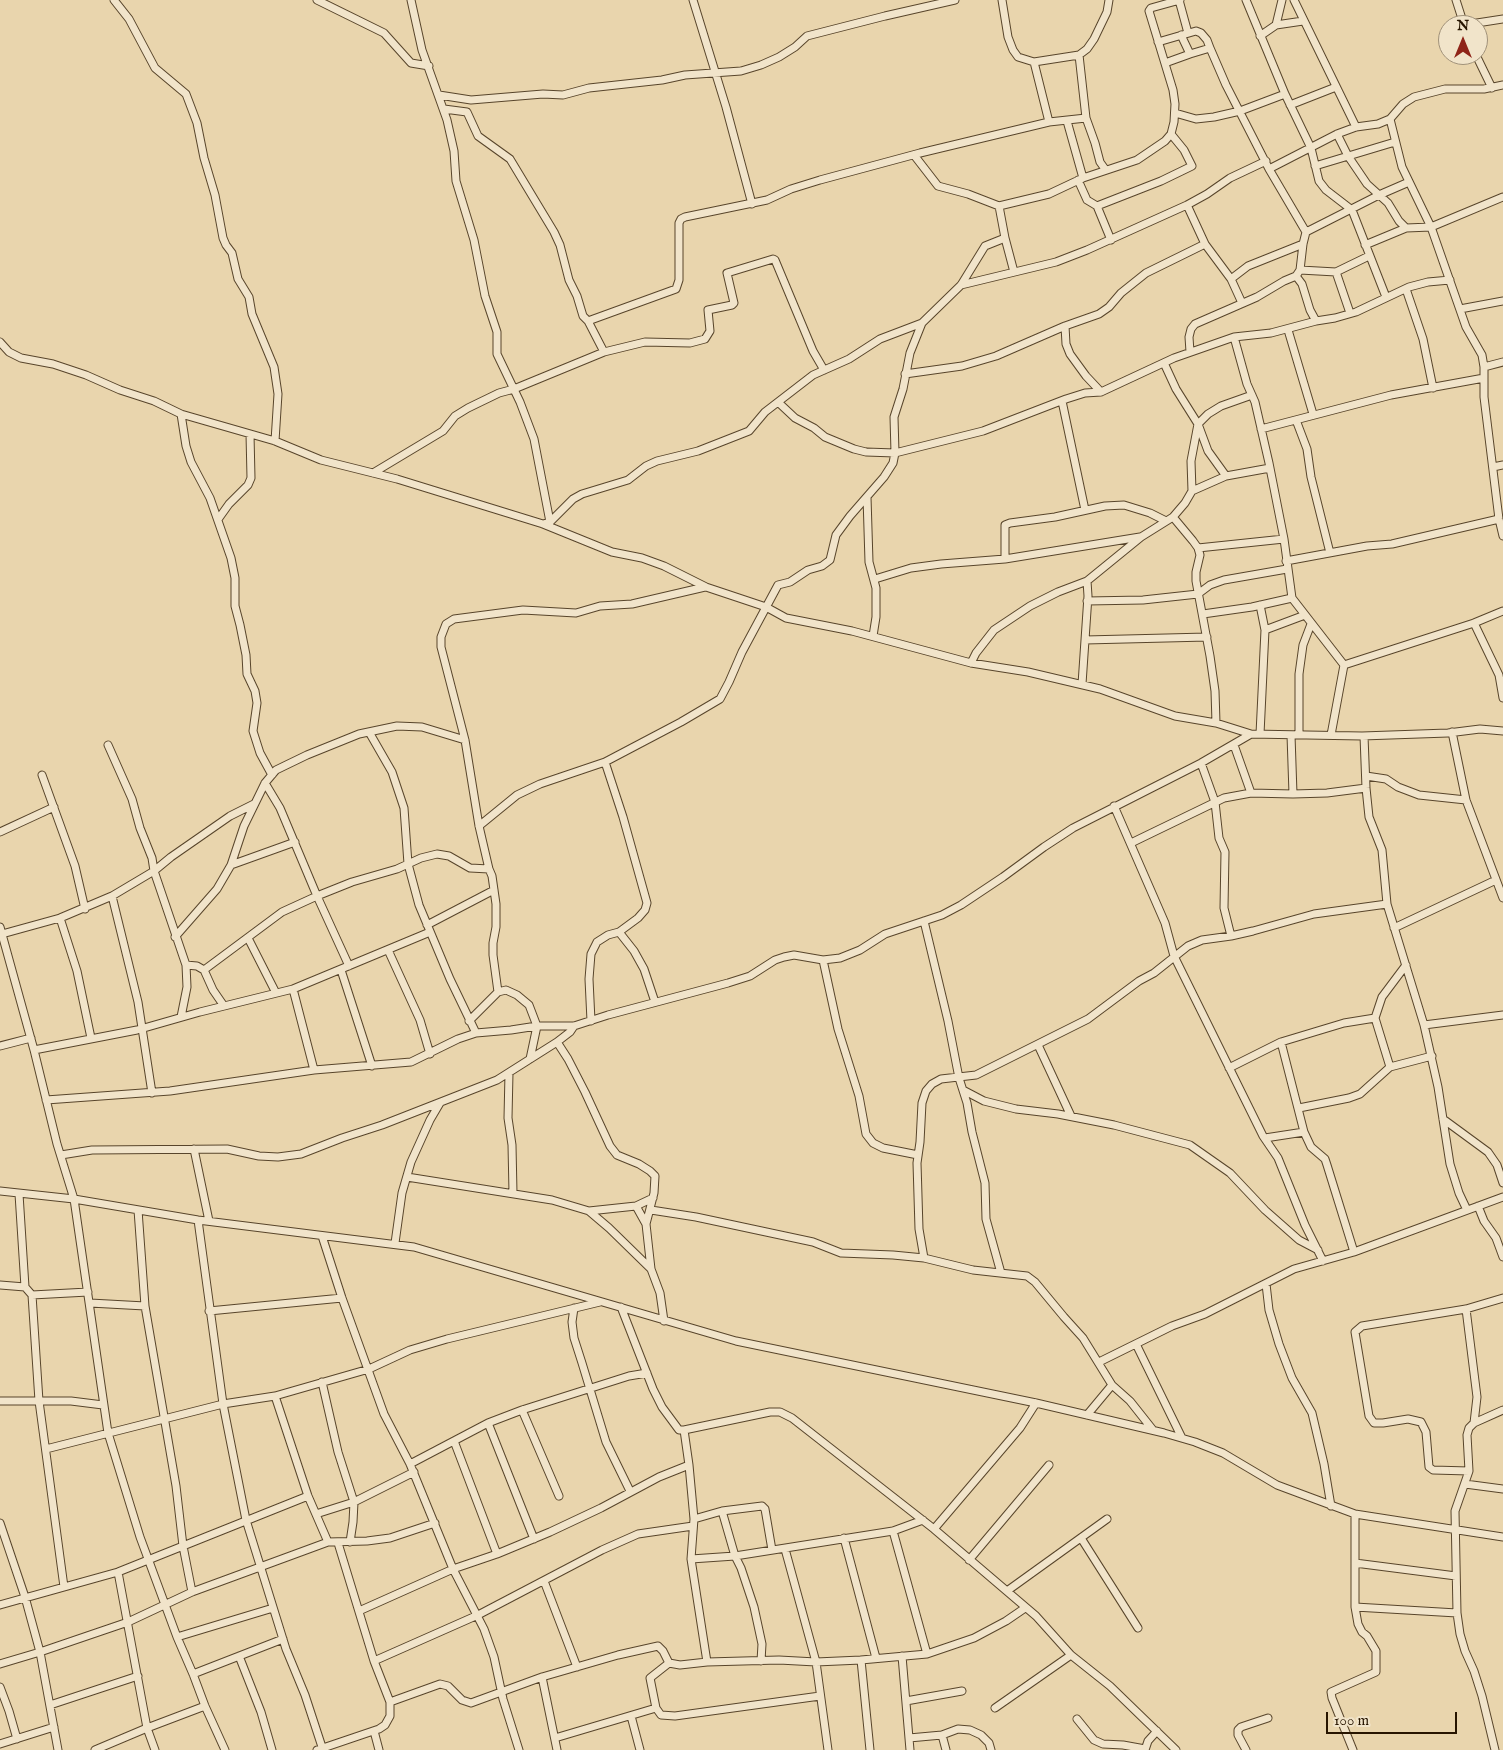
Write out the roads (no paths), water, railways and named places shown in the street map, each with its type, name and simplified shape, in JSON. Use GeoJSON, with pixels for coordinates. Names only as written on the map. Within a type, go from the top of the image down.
{"type":"FeatureCollection","features":[{"type":"Feature","properties":{"kind":"street"},"geometry":{"type":"LineString","coordinates":[[114,0],[129,19],[155,68],[186,94],[197,123],[204,158],[216,195],[223,238],[232,253],[238,279],[249,297],[252,314],[274,367],[278,394],[276,441]]}},
{"type":"Feature","properties":{"kind":"street"},"geometry":{"type":"LineString","coordinates":[[317,0],[384,33],[410,63],[429,66]]}},
{"type":"Feature","properties":{"kind":"street"},"geometry":{"type":"LineString","coordinates":[[411,0],[422,50],[444,110],[454,151],[456,181],[474,240],[485,296],[496,332],[497,354],[514,389],[534,439],[546,523]]}},
{"type":"Feature","properties":{"kind":"street"},"geometry":{"type":"LineString","coordinates":[[693,0],[716,72],[752,204]]}},
{"type":"Feature","properties":{"kind":"street"},"geometry":{"type":"LineString","coordinates":[[439,95],[471,100],[543,94],[563,95],[589,88],[716,72],[742,71],[761,65],[787,52],[807,36],[955,0]]}},
{"type":"Feature","properties":{"kind":"street"},"geometry":{"type":"LineString","coordinates":[[1002,0],[1008,37],[1013,50],[1018,56],[1034,62],[1079,55],[1087,49],[1094,40],[1107,12],[1109,0]]}},
{"type":"Feature","properties":{"kind":"street"},"geometry":{"type":"LineString","coordinates":[[914,154],[938,186],[968,194],[999,206],[1049,194],[1105,169],[1137,160],[1165,141],[1171,134],[1176,104],[1149,9],[1179,0],[1184,34],[1190,54]]}},
{"type":"Feature","properties":{"kind":"street"},"geometry":{"type":"LineString","coordinates":[[1247,0],[1285,94],[1311,148],[1319,181],[1326,190],[1352,210],[1386,297]]}},
{"type":"Feature","properties":{"kind":"street"},"geometry":{"type":"LineString","coordinates":[[1276,26],[1282,0]]}},
{"type":"Feature","properties":{"kind":"street"},"geometry":{"type":"LineString","coordinates":[[1294,0],[1356,127]]}},
{"type":"Feature","properties":{"kind":"street"},"geometry":{"type":"LineString","coordinates":[[1456,0],[1461,15]]}},
{"type":"Feature","properties":{"kind":"street"},"geometry":{"type":"LineString","coordinates":[[1488,21],[1503,19]]}},
{"type":"Feature","properties":{"kind":"street"},"geometry":{"type":"LineString","coordinates":[[1260,36],[1276,26],[1303,21]]}},
{"type":"Feature","properties":{"kind":"street"},"geometry":{"type":"LineString","coordinates":[[1158,42],[1196,31],[1202,33],[1207,40],[1226,85],[1267,165],[1306,232],[1298,273],[1310,310],[1316,321]]}},
{"type":"Feature","properties":{"kind":"street"},"geometry":{"type":"LineString","coordinates":[[1165,62],[1210,48]]}},
{"type":"Feature","properties":{"kind":"street"},"geometry":{"type":"LineString","coordinates":[[1079,55],[1086,118],[1100,162],[1105,169]]}},
{"type":"Feature","properties":{"kind":"street"},"geometry":{"type":"LineString","coordinates":[[1034,62],[1049,122]]}},
{"type":"Feature","properties":{"kind":"street"},"geometry":{"type":"LineString","coordinates":[[1481,65],[1492,88]]}},
{"type":"Feature","properties":{"kind":"street"},"geometry":{"type":"LineString","coordinates":[[961,285],[1056,262],[1112,240],[1187,205],[1230,178],[1311,148],[1337,134],[1356,127],[1378,124],[1390,119],[1404,104],[1414,97],[1445,89],[1469,90],[1503,85]]}},
{"type":"Feature","properties":{"kind":"street"},"geometry":{"type":"LineString","coordinates":[[1290,105],[1336,87]]}},
{"type":"Feature","properties":{"kind":"street"},"geometry":{"type":"LineString","coordinates":[[1175,112],[1196,119],[1240,111],[1285,94]]}},
{"type":"Feature","properties":{"kind":"street"},"geometry":{"type":"LineString","coordinates":[[471,100],[466,112],[478,136],[510,159],[554,232],[560,244],[569,280],[577,296],[582,316],[588,321],[604,352]]}},
{"type":"Feature","properties":{"kind":"street"},"geometry":{"type":"LineString","coordinates":[[444,110],[466,112]]}},
{"type":"Feature","properties":{"kind":"street"},"geometry":{"type":"LineString","coordinates":[[588,321],[676,289],[679,284],[679,223],[681,219],[752,204],[820,180],[914,154],[1049,122],[1086,118]]}},
{"type":"Feature","properties":{"kind":"street"},"geometry":{"type":"LineString","coordinates":[[1390,119],[1402,167],[1431,227],[1466,327],[1482,355],[1484,397],[1499,519],[1503,536]]}},
{"type":"Feature","properties":{"kind":"street"},"geometry":{"type":"LineString","coordinates":[[1066,121],[1088,200],[1096,206],[1112,240]]}},
{"type":"Feature","properties":{"kind":"street"},"geometry":{"type":"LineString","coordinates":[[1096,206],[1161,181],[1192,166],[1184,150],[1171,134]]}},
{"type":"Feature","properties":{"kind":"street"},"geometry":{"type":"LineString","coordinates":[[1337,134],[1348,156],[1367,184],[1388,203],[1399,221],[1406,228]]}},
{"type":"Feature","properties":{"kind":"street"},"geometry":{"type":"LineString","coordinates":[[1315,166],[1395,142]]}},
{"type":"Feature","properties":{"kind":"street"},"geometry":{"type":"LineString","coordinates":[[1306,232],[1409,182]]}},
{"type":"Feature","properties":{"kind":"street"},"geometry":{"type":"LineString","coordinates":[[1365,245],[1406,228],[1431,227],[1503,197]]}},
{"type":"Feature","properties":{"kind":"street"},"geometry":{"type":"LineString","coordinates":[[1187,205],[1205,244],[1231,278],[1242,303]]}},
{"type":"Feature","properties":{"kind":"street"},"geometry":{"type":"LineString","coordinates":[[999,206],[1014,272]]}},
{"type":"Feature","properties":{"kind":"street"},"geometry":{"type":"LineString","coordinates":[[546,523],[582,494],[617,485],[628,480],[646,466],[658,461],[698,451],[748,431],[766,412],[813,376],[849,359],[880,339],[922,323],[961,285],[985,246],[1005,238]]}},
{"type":"Feature","properties":{"kind":"street"},"geometry":{"type":"LineString","coordinates":[[905,374],[962,366],[996,356],[1104,310],[1121,293],[1146,273],[1205,244]]}},
{"type":"Feature","properties":{"kind":"street"},"geometry":{"type":"LineString","coordinates":[[1231,278],[1248,266],[1303,244]]}},
{"type":"Feature","properties":{"kind":"street"},"geometry":{"type":"LineString","coordinates":[[1190,352],[1189,337],[1191,329],[1195,324],[1257,297],[1298,273],[1336,272],[1369,256]]}},
{"type":"Feature","properties":{"kind":"street"},"geometry":{"type":"LineString","coordinates":[[373,473],[443,431],[455,416],[483,399],[514,389],[604,352],[645,342],[690,343],[705,339],[710,331],[708,310],[734,303],[727,272],[774,258],[809,342],[824,370]]}},
{"type":"Feature","properties":{"kind":"street"},"geometry":{"type":"LineString","coordinates":[[1336,272],[1350,313]]}},
{"type":"Feature","properties":{"kind":"street"},"geometry":{"type":"LineString","coordinates":[[779,403],[795,418],[814,428],[825,438],[866,452],[895,453],[983,431],[1085,393],[1101,392],[1190,352],[1234,337],[1270,334],[1316,321],[1335,318],[1356,312],[1406,289],[1428,282],[1450,280]]}},
{"type":"Feature","properties":{"kind":"street"},"geometry":{"type":"LineString","coordinates":[[1406,289],[1423,339],[1433,388]]}},
{"type":"Feature","properties":{"kind":"street"},"geometry":{"type":"LineString","coordinates":[[1460,309],[1503,301]]}},
{"type":"Feature","properties":{"kind":"street"},"geometry":{"type":"LineString","coordinates":[[479,826],[517,795],[540,784],[605,762],[720,699],[742,652],[778,586],[790,582],[808,570],[822,566],[830,560],[836,535],[884,477],[892,463],[895,453],[894,417],[903,389],[910,353],[922,323]]}},
{"type":"Feature","properties":{"kind":"street"},"geometry":{"type":"LineString","coordinates":[[1065,326],[1066,344],[1070,354],[1086,376],[1101,392]]}},
{"type":"Feature","properties":{"kind":"street"},"geometry":{"type":"LineString","coordinates":[[1288,330],[1313,414]]}},
{"type":"Feature","properties":{"kind":"street"},"geometry":{"type":"LineString","coordinates":[[1234,337],[1247,384],[1256,402],[1284,538],[1292,598],[1344,665],[1331,735]]}},
{"type":"Feature","properties":{"kind":"street"},"geometry":{"type":"LineString","coordinates":[[0,342],[9,352],[21,358],[53,364],[86,375],[120,390],[154,401],[181,414],[276,441],[321,460],[373,473],[546,523],[612,552],[642,558],[664,566],[706,587],[766,607],[786,618],[873,636],[971,663],[1028,672],[1082,684],[1134,700],[1175,716],[1216,723],[1251,734],[1364,736],[1480,729],[1503,731]]}},
{"type":"Feature","properties":{"kind":"street"},"geometry":{"type":"LineString","coordinates":[[1484,367],[1503,362]]}},
{"type":"Feature","properties":{"kind":"street"},"geometry":{"type":"LineString","coordinates":[[1164,363],[1176,389],[1198,424],[1208,451],[1226,476]]}},
{"type":"Feature","properties":{"kind":"street"},"geometry":{"type":"LineString","coordinates":[[1261,429],[1391,395],[1484,378]]}},
{"type":"Feature","properties":{"kind":"street"},"geometry":{"type":"LineString","coordinates":[[971,663],[976,653],[994,630],[1030,606],[1058,592],[1087,581],[1141,537],[1169,519],[1185,502],[1192,490],[1191,461],[1198,424],[1208,414],[1221,406],[1252,395]]}},
{"type":"Feature","properties":{"kind":"street"},"geometry":{"type":"LineString","coordinates":[[1062,401],[1085,510]]}},
{"type":"Feature","properties":{"kind":"street"},"geometry":{"type":"LineString","coordinates":[[181,414],[186,446],[191,462],[219,518],[231,558],[235,578],[234,606],[244,645],[247,674],[255,691],[257,703],[253,731],[260,753],[272,775]]}},
{"type":"Feature","properties":{"kind":"street"},"geometry":{"type":"LineString","coordinates":[[1296,420],[1307,449],[1311,476],[1330,553]]}},
{"type":"Feature","properties":{"kind":"street"},"geometry":{"type":"LineString","coordinates":[[219,518],[228,504],[248,485],[251,478],[250,434]]}},
{"type":"Feature","properties":{"kind":"street"},"geometry":{"type":"LineString","coordinates":[[1493,467],[1503,465]]}},
{"type":"Feature","properties":{"kind":"street"},"geometry":{"type":"LineString","coordinates":[[1192,490],[1226,476],[1270,468]]}},
{"type":"Feature","properties":{"kind":"street"},"geometry":{"type":"LineString","coordinates":[[867,497],[868,562],[875,579],[877,599],[873,636]]}},
{"type":"Feature","properties":{"kind":"street"},"geometry":{"type":"LineString","coordinates":[[1005,559],[1005,528],[1007,524],[1105,506],[1124,505],[1169,519],[1198,548],[1200,556],[1196,572],[1198,594],[1215,691],[1216,723]]}},
{"type":"Feature","properties":{"kind":"street"},"geometry":{"type":"LineString","coordinates":[[1087,601],[1143,600],[1198,594],[1210,585],[1224,580],[1330,553],[1414,540],[1499,519]]}},
{"type":"Feature","properties":{"kind":"street"},"geometry":{"type":"LineString","coordinates":[[875,579],[911,568],[1005,559],[1141,537]]}},
{"type":"Feature","properties":{"kind":"street"},"geometry":{"type":"LineString","coordinates":[[1198,548],[1284,538]]}},
{"type":"Feature","properties":{"kind":"street"},"geometry":{"type":"LineString","coordinates":[[1082,684],[1087,581]]}},
{"type":"Feature","properties":{"kind":"street"},"geometry":{"type":"LineString","coordinates":[[498,992],[493,955],[496,927],[494,890],[479,826],[465,740],[441,647],[441,637],[446,624],[454,619],[523,610],[576,613],[600,606],[632,604],[706,587]]}},
{"type":"Feature","properties":{"kind":"street"},"geometry":{"type":"LineString","coordinates":[[1203,614],[1292,598]]}},
{"type":"Feature","properties":{"kind":"street"},"geometry":{"type":"LineString","coordinates":[[1260,605],[1265,630],[1260,734]]}},
{"type":"Feature","properties":{"kind":"street"},"geometry":{"type":"LineString","coordinates":[[1344,665],[1503,611]]}},
{"type":"Feature","properties":{"kind":"street"},"geometry":{"type":"LineString","coordinates":[[1265,630],[1304,615]]}},
{"type":"Feature","properties":{"kind":"street"},"geometry":{"type":"LineString","coordinates":[[1474,622],[1501,675],[1503,698]]}},
{"type":"Feature","properties":{"kind":"street"},"geometry":{"type":"LineString","coordinates":[[1293,794],[1298,674],[1303,645],[1312,624]]}},
{"type":"Feature","properties":{"kind":"street"},"geometry":{"type":"LineString","coordinates":[[1085,640],[1207,637]]}},
{"type":"Feature","properties":{"kind":"street"},"geometry":{"type":"LineString","coordinates":[[175,937],[217,889],[231,865],[244,826],[254,804],[265,783],[276,770],[359,734],[397,726],[422,727],[465,740]]}},
{"type":"Feature","properties":{"kind":"street"},"geometry":{"type":"LineString","coordinates":[[369,732],[392,772],[404,808],[408,864],[420,905],[469,1021],[476,1033]]}},
{"type":"Feature","properties":{"kind":"street"},"geometry":{"type":"LineString","coordinates":[[1452,732],[1466,800],[1503,898]]}},
{"type":"Feature","properties":{"kind":"street"},"geometry":{"type":"LineString","coordinates":[[46,1100],[152,1093],[314,1070],[411,1062],[458,1039],[476,1033],[537,1026],[574,1026],[720,985],[750,976],[784,956],[794,955],[824,960],[850,955],[872,944],[885,934],[942,915],[961,905],[1004,878],[1044,846],[1066,832],[1201,763],[1251,734]]}},
{"type":"Feature","properties":{"kind":"street"},"geometry":{"type":"LineString","coordinates":[[1364,736],[1369,817],[1382,850],[1387,904],[1424,1025],[1432,1056],[1450,1164],[1459,1193],[1467,1210]]}},
{"type":"Feature","properties":{"kind":"street"},"geometry":{"type":"LineString","coordinates":[[108,745],[132,799],[140,828],[152,858],[154,872],[175,937],[186,965],[187,986],[181,1017]]}},
{"type":"Feature","properties":{"kind":"street"},"geometry":{"type":"LineString","coordinates":[[1234,745],[1251,793]]}},
{"type":"Feature","properties":{"kind":"street"},"geometry":{"type":"LineString","coordinates":[[591,1020],[589,979],[591,954],[597,942],[608,935],[619,932],[638,918],[645,910],[647,903],[623,817],[605,762]]}},
{"type":"Feature","properties":{"kind":"street"},"geometry":{"type":"LineString","coordinates":[[1201,763],[1214,802],[1219,838],[1225,852],[1224,908],[1231,936]]}},
{"type":"Feature","properties":{"kind":"street"},"geometry":{"type":"LineString","coordinates":[[42,775],[75,866],[85,909]]}},
{"type":"Feature","properties":{"kind":"street"},"geometry":{"type":"LineString","coordinates":[[1366,776],[1386,780],[1419,795],[1466,800]]}},
{"type":"Feature","properties":{"kind":"street"},"geometry":{"type":"LineString","coordinates":[[265,783],[280,808],[349,966]]}},
{"type":"Feature","properties":{"kind":"street"},"geometry":{"type":"LineString","coordinates":[[1131,843],[1224,798],[1251,793],[1327,793],[1366,788]]}},
{"type":"Feature","properties":{"kind":"street"},"geometry":{"type":"LineString","coordinates":[[225,1750],[204,1706],[140,1537],[108,1433],[74,1199],[1,930],[60,918],[112,896],[154,872],[171,857],[230,816],[254,804]]}},
{"type":"Feature","properties":{"kind":"street"},"geometry":{"type":"LineString","coordinates":[[1114,806],[1165,923],[1174,956],[1265,1138],[1278,1158],[1305,1225],[1323,1261]]}},
{"type":"Feature","properties":{"kind":"street"},"geometry":{"type":"LineString","coordinates":[[0,832],[54,807]]}},
{"type":"Feature","properties":{"kind":"street"},"geometry":{"type":"LineString","coordinates":[[231,865],[295,842]]}},
{"type":"Feature","properties":{"kind":"street"},"geometry":{"type":"LineString","coordinates":[[204,970],[282,912],[352,882],[437,854],[450,856],[470,868],[489,869]]}},
{"type":"Feature","properties":{"kind":"street"},"geometry":{"type":"LineString","coordinates":[[1394,928],[1496,880]]}},
{"type":"Feature","properties":{"kind":"street"},"geometry":{"type":"LineString","coordinates":[[34,1050],[143,1028],[292,989],[388,950],[429,929],[494,890]]}},
{"type":"Feature","properties":{"kind":"street"},"geometry":{"type":"LineString","coordinates":[[112,896],[143,1028],[152,1093]]}},
{"type":"Feature","properties":{"kind":"street"},"geometry":{"type":"LineString","coordinates":[[924,1258],[919,1229],[917,1163],[922,1103],[926,1091],[932,1084],[941,1080],[976,1075],[1088,1019],[1139,981],[1154,973],[1188,946],[1202,940],[1231,936],[1314,914],[1387,904]]}},
{"type":"Feature","properties":{"kind":"street"},"geometry":{"type":"LineString","coordinates":[[60,918],[77,971],[91,1038]]}},
{"type":"Feature","properties":{"kind":"street"},"geometry":{"type":"LineString","coordinates":[[924,921],[985,1184],[986,1219],[1001,1273]]}},
{"type":"Feature","properties":{"kind":"street"},"geometry":{"type":"LineString","coordinates":[[619,932],[634,951],[644,969],[656,1002]]}},
{"type":"Feature","properties":{"kind":"street"},"geometry":{"type":"LineString","coordinates":[[248,938],[276,993]]}},
{"type":"Feature","properties":{"kind":"street"},"geometry":{"type":"LineString","coordinates":[[388,950],[420,1020],[430,1054]]}},
{"type":"Feature","properties":{"kind":"street"},"geometry":{"type":"LineString","coordinates":[[824,960],[838,1029],[859,1096],[866,1134],[873,1143],[883,1148],[918,1155]]}},
{"type":"Feature","properties":{"kind":"street"},"geometry":{"type":"LineString","coordinates":[[186,965],[197,966],[204,970],[213,990],[224,1006]]}},
{"type":"Feature","properties":{"kind":"street"},"geometry":{"type":"LineString","coordinates":[[1390,1067],[1375,1018],[1382,997],[1406,965]]}},
{"type":"Feature","properties":{"kind":"street"},"geometry":{"type":"LineString","coordinates":[[341,970],[372,1066]]}},
{"type":"Feature","properties":{"kind":"street"},"geometry":{"type":"LineString","coordinates":[[292,989],[314,1070]]}},
{"type":"Feature","properties":{"kind":"street"},"geometry":{"type":"LineString","coordinates":[[469,1021],[498,992],[506,990],[517,995],[529,1005],[537,1026],[530,1059]]}},
{"type":"Feature","properties":{"kind":"street"},"geometry":{"type":"LineString","coordinates":[[1424,1025],[1503,1015]]}},
{"type":"Feature","properties":{"kind":"street"},"geometry":{"type":"LineString","coordinates":[[1229,1068],[1281,1042],[1344,1023],[1375,1018]]}},
{"type":"Feature","properties":{"kind":"street"},"geometry":{"type":"LineString","coordinates":[[61,1155],[92,1150],[194,1149],[227,1149],[259,1156],[278,1157],[301,1154],[497,1080],[557,1042],[570,1032],[574,1026]]}},
{"type":"Feature","properties":{"kind":"street"},"geometry":{"type":"LineString","coordinates":[[0,1046],[31,1038]]}},
{"type":"Feature","properties":{"kind":"street"},"geometry":{"type":"LineString","coordinates":[[557,1042],[585,1092],[610,1146],[617,1155],[639,1164],[655,1176],[656,1184],[646,1224]]}},
{"type":"Feature","properties":{"kind":"street"},"geometry":{"type":"LineString","coordinates":[[1281,1042],[1304,1132],[1311,1147],[1324,1159],[1327,1165],[1354,1252]]}},
{"type":"Feature","properties":{"kind":"street"},"geometry":{"type":"LineString","coordinates":[[1038,1045],[1071,1116]]}},
{"type":"Feature","properties":{"kind":"street"},"geometry":{"type":"LineString","coordinates":[[1299,1108],[1350,1098],[1360,1094],[1390,1067],[1432,1056]]}},
{"type":"Feature","properties":{"kind":"street"},"geometry":{"type":"LineString","coordinates":[[510,1073],[508,1118],[512,1145],[513,1193]]}},
{"type":"Feature","properties":{"kind":"street"},"geometry":{"type":"LineString","coordinates":[[963,1090],[984,1101],[1016,1109],[1071,1116],[1190,1145],[1230,1172],[1271,1216],[1299,1240],[1318,1250]]}},
{"type":"Feature","properties":{"kind":"street"},"geometry":{"type":"LineString","coordinates":[[395,1243],[402,1193],[407,1177],[419,1144],[440,1103]]}},
{"type":"Feature","properties":{"kind":"street"},"geometry":{"type":"LineString","coordinates":[[1443,1119],[1488,1152],[1497,1165],[1503,1183]]}},
{"type":"Feature","properties":{"kind":"street"},"geometry":{"type":"LineString","coordinates":[[1265,1138],[1304,1132]]}},
{"type":"Feature","properties":{"kind":"street"},"geometry":{"type":"LineString","coordinates":[[194,1149],[209,1221]]}},
{"type":"Feature","properties":{"kind":"street"},"geometry":{"type":"LineString","coordinates":[[407,1177],[552,1200],[589,1211],[636,1206],[653,1198]]}},
{"type":"Feature","properties":{"kind":"street"},"geometry":{"type":"LineString","coordinates":[[0,1191],[74,1199],[198,1220],[322,1236],[395,1243],[447,1255],[736,1341],[1036,1403],[1154,1430],[1223,1452],[1277,1485],[1355,1514],[1503,1537]]}},
{"type":"Feature","properties":{"kind":"street"},"geometry":{"type":"LineString","coordinates":[[19,1194],[25,1287],[32,1295],[39,1401],[64,1587]]}},
{"type":"Feature","properties":{"kind":"street"},"geometry":{"type":"LineString","coordinates":[[1099,1362],[1294,1269],[1354,1252],[1503,1197]]}},
{"type":"Feature","properties":{"kind":"street"},"geometry":{"type":"LineString","coordinates":[[636,1206],[646,1224],[651,1269],[660,1293],[664,1321]]}},
{"type":"Feature","properties":{"kind":"street"},"geometry":{"type":"LineString","coordinates":[[1478,1206],[1484,1221],[1496,1238],[1503,1257]]}},
{"type":"Feature","properties":{"kind":"street"},"geometry":{"type":"LineString","coordinates":[[138,1210],[145,1306],[192,1592]]}},
{"type":"Feature","properties":{"kind":"street"},"geometry":{"type":"LineString","coordinates":[[651,1210],[696,1217],[813,1242],[841,1253],[924,1258],[974,1270],[1027,1276],[1035,1282],[1084,1338],[1112,1385],[1130,1401],[1154,1430]]}},
{"type":"Feature","properties":{"kind":"street"},"geometry":{"type":"LineString","coordinates":[[589,1211],[651,1269]]}},
{"type":"Feature","properties":{"kind":"street"},"geometry":{"type":"LineString","coordinates":[[198,1220],[223,1404],[246,1520],[283,1639],[305,1695],[321,1749],[379,1729],[388,1720],[391,1710],[338,1543]]}},
{"type":"Feature","properties":{"kind":"street"},"geometry":{"type":"LineString","coordinates":[[322,1236],[342,1298],[384,1414],[414,1472],[454,1569],[478,1615],[494,1657],[502,1693],[519,1750]]}},
{"type":"Feature","properties":{"kind":"street"},"geometry":{"type":"LineString","coordinates":[[1266,1284],[1269,1310],[1278,1344],[1292,1378],[1312,1412],[1331,1506]]}},
{"type":"Feature","properties":{"kind":"street"},"geometry":{"type":"LineString","coordinates":[[0,1285],[25,1287]]}},
{"type":"Feature","properties":{"kind":"street"},"geometry":{"type":"LineString","coordinates":[[32,1295],[88,1292]]}},
{"type":"Feature","properties":{"kind":"street"},"geometry":{"type":"LineString","coordinates":[[209,1311],[342,1298]]}},
{"type":"Feature","properties":{"kind":"street"},"geometry":{"type":"LineString","coordinates":[[1469,1471],[1433,1470],[1429,1466],[1426,1432],[1420,1422],[1408,1419],[1374,1423],[1369,1416],[1355,1332],[1362,1326],[1466,1309],[1503,1298]]}},
{"type":"Feature","properties":{"kind":"street"},"geometry":{"type":"LineString","coordinates":[[46,1449],[223,1404],[275,1396],[369,1369],[410,1350],[602,1302]]}},
{"type":"Feature","properties":{"kind":"street"},"geometry":{"type":"LineString","coordinates":[[90,1304],[145,1306]]}},
{"type":"Feature","properties":{"kind":"street"},"geometry":{"type":"LineString","coordinates":[[621,1307],[662,1407],[679,1430],[770,1412],[780,1412],[792,1418],[934,1529],[1036,1616],[1071,1655],[1110,1686],[1176,1750]]}},
{"type":"Feature","properties":{"kind":"street"},"geometry":{"type":"LineString","coordinates":[[574,1308],[572,1322],[574,1338],[606,1442],[630,1491]]}},
{"type":"Feature","properties":{"kind":"street"},"geometry":{"type":"LineString","coordinates":[[1466,1309],[1477,1397],[1474,1423]]}},
{"type":"Feature","properties":{"kind":"street"},"geometry":{"type":"LineString","coordinates":[[1136,1344],[1182,1438]]}},
{"type":"Feature","properties":{"kind":"street"},"geometry":{"type":"LineString","coordinates":[[410,1464],[488,1423],[590,1388],[629,1376],[647,1373]]}},
{"type":"Feature","properties":{"kind":"street"},"geometry":{"type":"LineString","coordinates":[[322,1382],[338,1452],[354,1502],[350,1542]]}},
{"type":"Feature","properties":{"kind":"street"},"geometry":{"type":"LineString","coordinates":[[1087,1415],[1112,1385]]}},
{"type":"Feature","properties":{"kind":"street"},"geometry":{"type":"LineString","coordinates":[[275,1396],[308,1496],[328,1542]]}},
{"type":"Feature","properties":{"kind":"street"},"geometry":{"type":"LineString","coordinates":[[0,1401],[71,1401],[104,1405]]}},
{"type":"Feature","properties":{"kind":"street"},"geometry":{"type":"LineString","coordinates":[[934,1529],[1020,1428],[1036,1403]]}},
{"type":"Feature","properties":{"kind":"street"},"geometry":{"type":"LineString","coordinates":[[522,1410],[559,1496]]}},
{"type":"Feature","properties":{"kind":"street"},"geometry":{"type":"LineString","coordinates":[[1495,1750],[1482,1696],[1460,1634],[1456,1576],[1457,1548],[1454,1528],[1455,1510],[1469,1471],[1467,1436],[1469,1428],[1474,1423],[1503,1410]]}},
{"type":"Feature","properties":{"kind":"street"},"geometry":{"type":"LineString","coordinates":[[488,1423],[534,1539]]}},
{"type":"Feature","properties":{"kind":"street"},"geometry":{"type":"LineString","coordinates":[[684,1430],[693,1522],[691,1559],[707,1662]]}},
{"type":"Feature","properties":{"kind":"street"},"geometry":{"type":"LineString","coordinates":[[454,1441],[497,1554]]}},
{"type":"Feature","properties":{"kind":"street"},"geometry":{"type":"LineString","coordinates":[[359,1611],[454,1569],[534,1539],[601,1508],[630,1491],[688,1465]]}},
{"type":"Feature","properties":{"kind":"street"},"geometry":{"type":"LineString","coordinates":[[969,1560],[1049,1465]]}},
{"type":"Feature","properties":{"kind":"street"},"geometry":{"type":"LineString","coordinates":[[316,1514],[354,1502],[414,1472]]}},
{"type":"Feature","properties":{"kind":"street"},"geometry":{"type":"LineString","coordinates":[[1465,1484],[1503,1489]]}},
{"type":"Feature","properties":{"kind":"street"},"geometry":{"type":"LineString","coordinates":[[0,1605],[118,1572],[308,1496]]}},
{"type":"Feature","properties":{"kind":"street"},"geometry":{"type":"LineString","coordinates":[[374,1661],[478,1615],[602,1550],[638,1534],[693,1522],[722,1511],[762,1506],[765,1508],[772,1550]]}},
{"type":"Feature","properties":{"kind":"street"},"geometry":{"type":"LineString","coordinates":[[722,1511],[735,1556],[754,1606],[762,1644],[761,1661]]}},
{"type":"Feature","properties":{"kind":"street"},"geometry":{"type":"LineString","coordinates":[[1353,1750],[1331,1692],[1376,1672],[1376,1651],[1358,1624],[1355,1607],[1355,1514]]}},
{"type":"Feature","properties":{"kind":"street"},"geometry":{"type":"LineString","coordinates":[[1007,1591],[1107,1519]]}},
{"type":"Feature","properties":{"kind":"street"},"geometry":{"type":"LineString","coordinates":[[691,1559],[735,1556],[893,1531],[922,1520]]}},
{"type":"Feature","properties":{"kind":"street"},"geometry":{"type":"LineString","coordinates":[[0,1664],[128,1622],[192,1592],[328,1542],[338,1543],[390,1538],[435,1523]]}},
{"type":"Feature","properties":{"kind":"street"},"geometry":{"type":"LineString","coordinates":[[1,1526],[40,1652],[58,1750]]}},
{"type":"Feature","properties":{"kind":"street"},"geometry":{"type":"LineString","coordinates":[[893,1531],[927,1654]]}},
{"type":"Feature","properties":{"kind":"street"},"geometry":{"type":"LineString","coordinates":[[844,1538],[876,1658]]}},
{"type":"Feature","properties":{"kind":"street"},"geometry":{"type":"LineString","coordinates":[[1081,1538],[1138,1628]]}},
{"type":"Feature","properties":{"kind":"street"},"geometry":{"type":"LineString","coordinates":[[785,1549],[816,1662],[828,1750]]}},
{"type":"Feature","properties":{"kind":"street"},"geometry":{"type":"LineString","coordinates":[[1355,1563],[1456,1576]]}},
{"type":"Feature","properties":{"kind":"street"},"geometry":{"type":"LineString","coordinates":[[118,1572],[146,1728],[155,1750]]}},
{"type":"Feature","properties":{"kind":"street"},"geometry":{"type":"LineString","coordinates":[[544,1580],[577,1667]]}},
{"type":"Feature","properties":{"kind":"street"},"geometry":{"type":"LineString","coordinates":[[1355,1607],[1458,1612]]}},
{"type":"Feature","properties":{"kind":"street"},"geometry":{"type":"LineString","coordinates":[[177,1637],[273,1608]]}},
{"type":"Feature","properties":{"kind":"street"},"geometry":{"type":"LineString","coordinates":[[820,1696],[675,1716],[660,1715],[656,1708],[650,1678],[669,1663],[680,1665],[707,1662],[816,1662],[927,1654],[974,1638],[1026,1608]]}},
{"type":"Feature","properties":{"kind":"street"},"geometry":{"type":"LineString","coordinates":[[193,1674],[283,1639]]}},
{"type":"Feature","properties":{"kind":"street"},"geometry":{"type":"LineString","coordinates":[[390,1702],[440,1684],[448,1686],[466,1703],[471,1703],[542,1677],[624,1653],[658,1646],[669,1663]]}},
{"type":"Feature","properties":{"kind":"street"},"geometry":{"type":"LineString","coordinates":[[996,1708],[1071,1655]]}},
{"type":"Feature","properties":{"kind":"street"},"geometry":{"type":"LineString","coordinates":[[239,1656],[261,1712],[272,1750]]}},
{"type":"Feature","properties":{"kind":"street"},"geometry":{"type":"LineString","coordinates":[[902,1656],[910,1750]]}},
{"type":"Feature","properties":{"kind":"street"},"geometry":{"type":"LineString","coordinates":[[861,1660],[870,1750]]}},
{"type":"Feature","properties":{"kind":"street"},"geometry":{"type":"LineString","coordinates":[[50,1705],[138,1676]]}},
{"type":"Feature","properties":{"kind":"street"},"geometry":{"type":"LineString","coordinates":[[542,1677],[557,1750]]}},
{"type":"Feature","properties":{"kind":"street"},"geometry":{"type":"LineString","coordinates":[[0,1687],[17,1738]]}},
{"type":"Feature","properties":{"kind":"street"},"geometry":{"type":"LineString","coordinates":[[906,1701],[962,1691]]}},
{"type":"Feature","properties":{"kind":"street"},"geometry":{"type":"LineString","coordinates":[[95,1750],[204,1706]]}},
{"type":"Feature","properties":{"kind":"street"},"geometry":{"type":"LineString","coordinates":[[555,1738],[656,1708]]}},
{"type":"Feature","properties":{"kind":"street"},"geometry":{"type":"LineString","coordinates":[[631,1716],[640,1750]]}},
{"type":"Feature","properties":{"kind":"street"},"geometry":{"type":"LineString","coordinates":[[1246,1750],[1238,1730],[1241,1727],[1268,1718]]}},
{"type":"Feature","properties":{"kind":"street"},"geometry":{"type":"LineString","coordinates":[[1077,1719],[1094,1740],[1110,1748],[1123,1745],[1145,1749],[1156,1731]]}},
{"type":"Feature","properties":{"kind":"street"},"geometry":{"type":"LineString","coordinates":[[0,1744],[54,1727]]}},
{"type":"Feature","properties":{"kind":"street"},"geometry":{"type":"LineString","coordinates":[[909,1738],[942,1735],[958,1729],[970,1730],[981,1735],[989,1743],[992,1750]]}},
{"type":"Feature","properties":{"kind":"street"},"geometry":{"type":"LineString","coordinates":[[374,1731],[378,1750]]}},
{"type":"Feature","properties":{"kind":"street"},"geometry":{"type":"LineString","coordinates":[[942,1735],[946,1750]]}}]}
